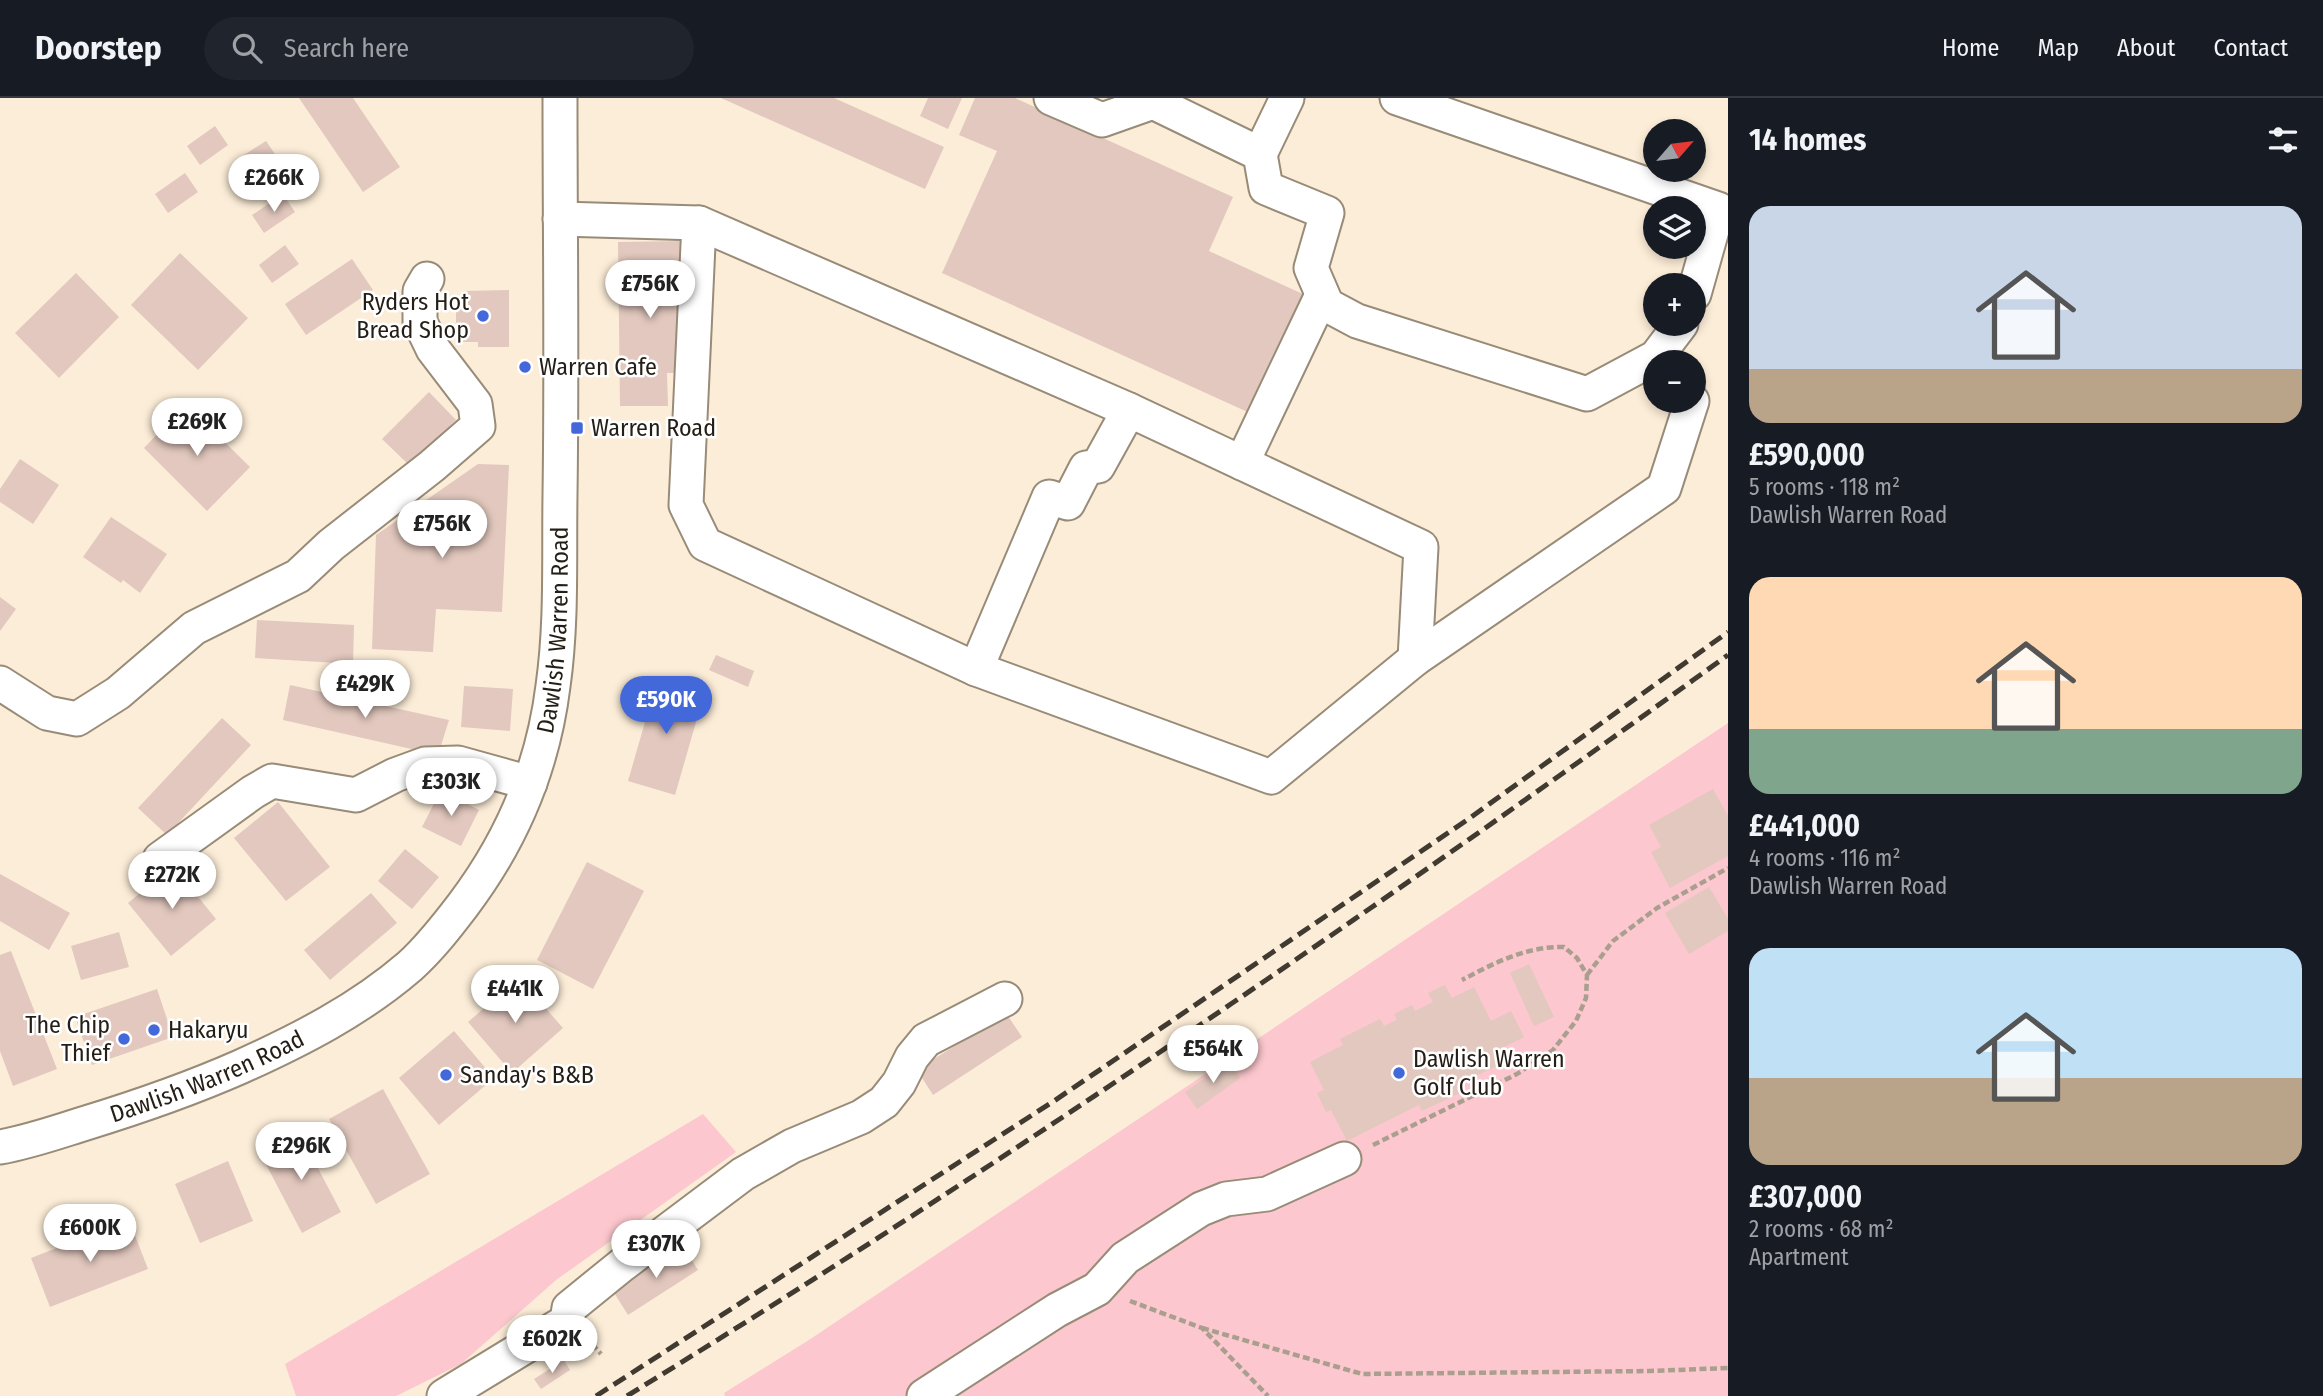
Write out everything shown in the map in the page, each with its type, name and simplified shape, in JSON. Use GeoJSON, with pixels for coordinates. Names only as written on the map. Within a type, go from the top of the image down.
{"type":"FeatureCollection","features":[{"type":"Feature","properties":{"kind":"street","name":"Dawlish Warren Road"},"geometry":{"type":"LineString","coordinates":[[0,1147],[113,1115],[209,1081],[274,1052],[337,1019],[410,966],[441,934],[496,858],[516,820],[530,783],[553,687],[557,637],[561,411],[560,98]]}},
{"type":"Feature","properties":{"kind":"street"},"geometry":{"type":"LineString","coordinates":[[1051,98],[1102,121],[1154,100],[1260,154]]}},
{"type":"Feature","properties":{"kind":"street"},"geometry":{"type":"LineString","coordinates":[[1287,98],[1260,154],[1266,188],[1327,213],[1311,268],[1327,305],[1357,321],[1587,394],[1643,368]]}},
{"type":"Feature","properties":{"kind":"street"},"geometry":{"type":"LineString","coordinates":[[1397,98],[1718,209],[1700,273]]}},
{"type":"Feature","properties":{"kind":"street"},"geometry":{"type":"LineString","coordinates":[[560,219],[699,223],[1129,410],[1421,547],[1415,659]]}},
{"type":"Feature","properties":{"kind":"street"},"geometry":{"type":"LineString","coordinates":[[699,223],[686,505],[705,544],[976,669],[1271,777],[1415,659],[1664,488],[1688,413]]}},
{"type":"Feature","properties":{"kind":"street"},"geometry":{"type":"LineString","coordinates":[[0,683],[47,713],[77,719],[118,693],[194,628],[298,576],[331,545],[432,466],[478,426],[475,404],[433,349],[420,322],[420,292],[427,279]]}},
{"type":"Feature","properties":{"kind":"street"},"geometry":{"type":"LineString","coordinates":[[1242,463],[1322,295]]}},
{"type":"Feature","properties":{"kind":"street"},"geometry":{"type":"LineString","coordinates":[[976,669],[1049,498],[1068,503],[1086,468],[1098,466],[1129,410]]}},
{"type":"Feature","properties":{"kind":"street"},"geometry":{"type":"LineString","coordinates":[[160,859],[272,781],[356,795],[394,775],[425,764],[458,763],[530,783]]}},
{"type":"Feature","properties":{"kind":"street"},"geometry":{"type":"LineString","coordinates":[[444,1396],[567,1321],[569,1308],[743,1174],[792,1146],[861,1117],[884,1102],[899,1083],[912,1056],[926,1040],[1005,999]]}},
{"type":"Feature","properties":{"kind":"street"},"geometry":{"type":"LineString","coordinates":[[924,1396],[1057,1310],[1097,1289],[1125,1258],[1201,1209],[1226,1199],[1267,1194],[1344,1159]]}},
{"type":"Feature","properties":{"kind":"path"},"geometry":{"type":"LineString","coordinates":[[1587,975],[1613,941],[1635,924],[1657,908],[1728,868]]}},
{"type":"Feature","properties":{"kind":"path"},"geometry":{"type":"LineString","coordinates":[[1344,1159],[1517,1074],[1553,1050],[1576,1021],[1586,998],[1587,975],[1577,958],[1564,947],[1545,946],[1497,962],[1462,980]]}},
{"type":"Feature","properties":{"kind":"path"},"geometry":{"type":"LineString","coordinates":[[1097,1289],[1202,1328],[1362,1374],[1728,1368]]}},
{"type":"Feature","properties":{"kind":"path"},"geometry":{"type":"LineString","coordinates":[[1202,1328],[1268,1396]]}},
{"type":"Feature","properties":{"kind":"shaded area","name":"Dawlish Warren Golf Club"},"geometry":{"type":"Polygon","coordinates":[[[1728,723],[1728,1396],[725,1396],[724,1393],[809,1340],[1728,723]]]}},
{"type":"Feature","properties":{"kind":"shaded area"},"geometry":{"type":"Polygon","coordinates":[[[703,1114],[736,1152],[556,1280],[461,1364],[396,1396],[296,1396],[285,1364],[703,1114]]]}},
{"type":"Feature","properties":{"kind":"building"},"geometry":{"type":"Polygon","coordinates":[[[299,98],[353,98],[400,167],[363,192],[299,98]]]}},
{"type":"Feature","properties":{"kind":"building"},"geometry":{"type":"Polygon","coordinates":[[[721,98],[834,98],[944,147],[925,189],[721,98]]]}},
{"type":"Feature","properties":{"kind":"building"},"geometry":{"type":"Polygon","coordinates":[[[928,98],[962,98],[948,129],[920,116],[928,98]]]}},
{"type":"Feature","properties":{"kind":"building"},"geometry":{"type":"Polygon","coordinates":[[[975,98],[1015,98],[1233,197],[1209,251],[1305,295],[1252,414],[942,273],[997,151],[959,135],[975,98]]]}},
{"type":"Feature","properties":{"kind":"building"},"geometry":{"type":"Polygon","coordinates":[[[215,126],[228,145],[200,165],[187,146],[215,126]]]}},
{"type":"Feature","properties":{"kind":"building"},"geometry":{"type":"Polygon","coordinates":[[[266,141],[279,160],[250,180],[236,160],[266,141]]]}},
{"type":"Feature","properties":{"kind":"building"},"geometry":{"type":"Polygon","coordinates":[[[185,173],[198,192],[168,213],[155,194],[185,173]]]}},
{"type":"Feature","properties":{"kind":"building"},"geometry":{"type":"Polygon","coordinates":[[[283,194],[295,212],[264,233],[252,215],[283,194]]]}},
{"type":"Feature","properties":{"kind":"building"},"geometry":{"type":"Polygon","coordinates":[[[682,241],[684,373],[667,373],[668,406],[620,406],[618,242],[682,241]]]}},
{"type":"Feature","properties":{"kind":"building"},"geometry":{"type":"Polygon","coordinates":[[[285,245],[299,264],[272,283],[259,265],[285,245]]]}},
{"type":"Feature","properties":{"kind":"building"},"geometry":{"type":"Polygon","coordinates":[[[180,253],[248,318],[198,370],[131,305],[180,253]]]}},
{"type":"Feature","properties":{"kind":"building"},"geometry":{"type":"Polygon","coordinates":[[[352,259],[373,290],[306,335],[285,304],[352,259]]]}},
{"type":"Feature","properties":{"kind":"building"},"geometry":{"type":"Polygon","coordinates":[[[76,273],[119,317],[59,378],[15,333],[76,273]]]}},
{"type":"Feature","properties":{"kind":"building","name":"Ryders Hot Bread Shop"},"geometry":{"type":"Polygon","coordinates":[[[509,290],[509,347],[478,347],[478,342],[463,342],[463,333],[456,333],[456,299],[463,299],[463,291],[509,290]]]}},
{"type":"Feature","properties":{"kind":"building"},"geometry":{"type":"Polygon","coordinates":[[[429,392],[456,420],[410,466],[382,439],[429,392]]]}},
{"type":"Feature","properties":{"kind":"building"},"geometry":{"type":"Polygon","coordinates":[[[186,404],[250,467],[207,511],[144,448],[186,404]]]}},
{"type":"Feature","properties":{"kind":"building"},"geometry":{"type":"Polygon","coordinates":[[[20,459],[59,485],[33,524],[0,502],[0,489],[20,459]]]}},
{"type":"Feature","properties":{"kind":"building"},"geometry":{"type":"Polygon","coordinates":[[[478,464],[509,465],[502,612],[436,609],[433,652],[372,649],[376,535],[478,464]]]}},
{"type":"Feature","properties":{"kind":"building"},"geometry":{"type":"Polygon","coordinates":[[[111,517],[167,554],[140,593],[83,557],[111,517]]]}},
{"type":"Feature","properties":{"kind":"building"},"geometry":{"type":"Polygon","coordinates":[[[0,597],[16,609],[0,631],[0,597]]]}},
{"type":"Feature","properties":{"kind":"building"},"geometry":{"type":"Polygon","coordinates":[[[257,620],[354,625],[353,664],[255,658],[257,620]]]}},
{"type":"Feature","properties":{"kind":"building"},"geometry":{"type":"Polygon","coordinates":[[[716,655],[754,671],[748,687],[709,670],[716,655]]]}},
{"type":"Feature","properties":{"kind":"building"},"geometry":{"type":"Polygon","coordinates":[[[658,677],[705,691],[675,795],[628,781],[658,677]]]}},
{"type":"Feature","properties":{"kind":"building"},"geometry":{"type":"Polygon","coordinates":[[[290,685],[449,720],[438,755],[283,720],[290,685]]]}},
{"type":"Feature","properties":{"kind":"building"},"geometry":{"type":"Polygon","coordinates":[[[464,686],[513,689],[510,731],[461,727],[464,686]]]}},
{"type":"Feature","properties":{"kind":"building"},"geometry":{"type":"Polygon","coordinates":[[[222,718],[251,745],[167,835],[138,808],[222,718]]]}},
{"type":"Feature","properties":{"kind":"building"},"geometry":{"type":"Polygon","coordinates":[[[1713,789],[1728,816],[1728,856],[1670,888],[1651,852],[1661,847],[1649,825],[1713,789]]]}},
{"type":"Feature","properties":{"kind":"building"},"geometry":{"type":"Polygon","coordinates":[[[441,790],[479,810],[461,846],[422,827],[441,790]]]}},
{"type":"Feature","properties":{"kind":"building"},"geometry":{"type":"Polygon","coordinates":[[[278,802],[330,867],[286,901],[234,838],[278,802]]]}},
{"type":"Feature","properties":{"kind":"building"},"geometry":{"type":"Polygon","coordinates":[[[405,849],[439,877],[412,909],[378,881],[405,849]]]}},
{"type":"Feature","properties":{"kind":"building"},"geometry":{"type":"Polygon","coordinates":[[[587,862],[644,891],[593,989],[537,960],[587,862]]]}},
{"type":"Feature","properties":{"kind":"building"},"geometry":{"type":"Polygon","coordinates":[[[173,866],[216,919],[171,956],[128,903],[173,866]]]}},
{"type":"Feature","properties":{"kind":"building"},"geometry":{"type":"Polygon","coordinates":[[[0,874],[70,913],[49,950],[0,921],[0,874]]]}},
{"type":"Feature","properties":{"kind":"building"},"geometry":{"type":"Polygon","coordinates":[[[1709,887],[1728,919],[1728,931],[1689,954],[1665,913],[1709,887]]]}},
{"type":"Feature","properties":{"kind":"building"},"geometry":{"type":"Polygon","coordinates":[[[371,893],[397,923],[330,980],[304,950],[371,893]]]}},
{"type":"Feature","properties":{"kind":"building"},"geometry":{"type":"Polygon","coordinates":[[[119,932],[129,967],[81,980],[71,946],[119,932]]]}},
{"type":"Feature","properties":{"kind":"building"},"geometry":{"type":"Polygon","coordinates":[[[11,951],[57,1069],[13,1086],[0,1051],[0,955],[11,951]]]}},
{"type":"Feature","properties":{"kind":"building"},"geometry":{"type":"Polygon","coordinates":[[[1529,964],[1554,1017],[1534,1026],[1510,973],[1529,964]]]}},
{"type":"Feature","properties":{"kind":"building"},"geometry":{"type":"Polygon","coordinates":[[[519,978],[563,1028],[512,1073],[468,1022],[519,978]]]}},
{"type":"Feature","properties":{"kind":"building","name":"Dawlish Warren Golf Club"},"geometry":{"type":"Polygon","coordinates":[[[1445,985],[1452,998],[1474,987],[1491,1021],[1511,1011],[1524,1037],[1502,1048],[1508,1060],[1458,1085],[1462,1092],[1422,1111],[1419,1105],[1347,1141],[1331,1110],[1326,1112],[1317,1093],[1324,1090],[1310,1062],[1343,1045],[1340,1039],[1380,1019],[1384,1026],[1397,1020],[1394,1014],[1412,1005],[1415,1011],[1433,1002],[1428,993],[1445,985]]]}},
{"type":"Feature","properties":{"kind":"building"},"geometry":{"type":"Polygon","coordinates":[[[157,989],[173,1037],[92,1065],[75,1017],[157,989]]]}},
{"type":"Feature","properties":{"kind":"building"},"geometry":{"type":"Polygon","coordinates":[[[1006,1013],[1022,1037],[933,1095],[917,1070],[1006,1013]]]}},
{"type":"Feature","properties":{"kind":"building"},"geometry":{"type":"Polygon","coordinates":[[[454,1031],[494,1078],[439,1125],[399,1078],[454,1031]]]}},
{"type":"Feature","properties":{"kind":"building"},"geometry":{"type":"Polygon","coordinates":[[[1229,1061],[1240,1078],[1197,1109],[1185,1092],[1229,1061]]]}},
{"type":"Feature","properties":{"kind":"building"},"geometry":{"type":"Polygon","coordinates":[[[383,1089],[430,1174],[376,1204],[329,1119],[383,1089]]]}},
{"type":"Feature","properties":{"kind":"building"},"geometry":{"type":"Polygon","coordinates":[[[299,1132],[341,1212],[302,1233],[260,1153],[299,1132]]]}},
{"type":"Feature","properties":{"kind":"building"},"geometry":{"type":"Polygon","coordinates":[[[228,1161],[253,1221],[200,1243],[175,1184],[228,1161]]]}},
{"type":"Feature","properties":{"kind":"building"},"geometry":{"type":"Polygon","coordinates":[[[129,1220],[148,1269],[50,1307],[31,1258],[129,1220]]]}},
{"type":"Feature","properties":{"kind":"building"},"geometry":{"type":"Polygon","coordinates":[[[683,1246],[698,1270],[628,1315],[613,1291],[683,1246]]]}},
{"type":"Feature","properties":{"kind":"building"},"geometry":{"type":"Polygon","coordinates":[[[564,1360],[570,1370],[541,1389],[534,1379],[564,1360]]]}},
{"type":"Feature","properties":{"kind":"railway"},"geometry":{"type":"LineString","coordinates":[[596,1396],[1054,1101],[1467,820],[1728,632]]}},
{"type":"Feature","properties":{"kind":"railway"},"geometry":{"type":"LineString","coordinates":[[627,1396],[908,1219],[1184,1036],[1458,847],[1728,655]]}},
{"type":"Feature","properties":{"kind":"place","name":"Ryders Hot Bread Shop"},"geometry":{"type":"Point","coordinates":[483,316]}},
{"type":"Feature","properties":{"kind":"place","name":"Warren Cafe"},"geometry":{"type":"Point","coordinates":[525,367]}},
{"type":"Feature","properties":{"kind":"place","name":"Warren Road"},"geometry":{"type":"Point","coordinates":[577,428]}},
{"type":"Feature","properties":{"kind":"place","name":"Hakaryu"},"geometry":{"type":"Point","coordinates":[154,1030]}},
{"type":"Feature","properties":{"kind":"place","name":"The Chip Thief"},"geometry":{"type":"Point","coordinates":[124,1039]}},
{"type":"Feature","properties":{"kind":"place","name":"Dawlish Warren Golf Club"},"geometry":{"type":"Point","coordinates":[1399,1073]}},
{"type":"Feature","properties":{"kind":"place","name":"Sanday's B&B"},"geometry":{"type":"Point","coordinates":[446,1075]}}]}
